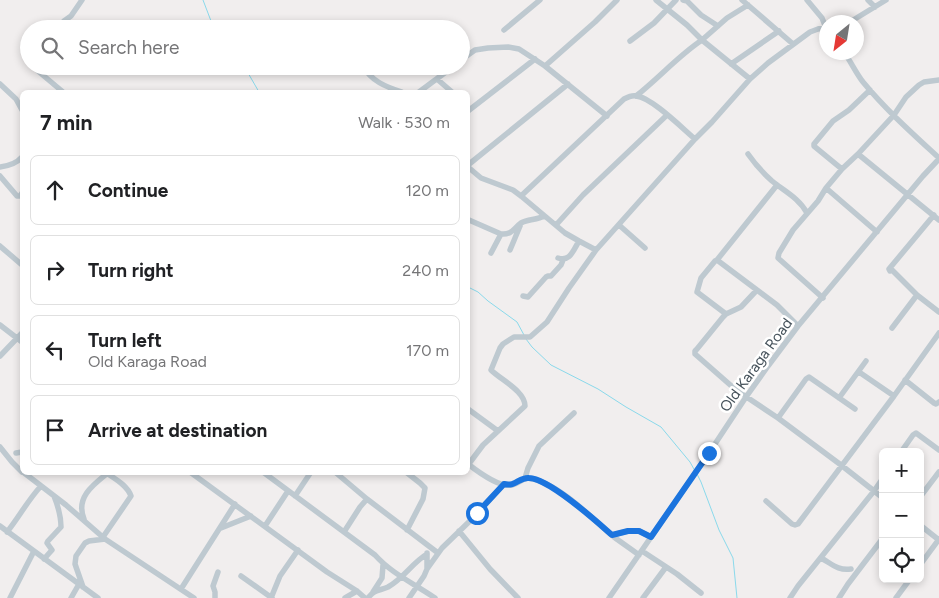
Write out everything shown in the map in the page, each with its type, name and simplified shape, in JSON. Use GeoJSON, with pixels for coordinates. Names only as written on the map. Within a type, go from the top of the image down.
{"type":"FeatureCollection","features":[{"type":"Feature","properties":{"kind":"street"},"geometry":{"type":"LineString","coordinates":[[65,20],[71,16],[82,0]]}},
{"type":"Feature","properties":{"kind":"street"},"geometry":{"type":"LineString","coordinates":[[504,30],[540,0]]}},
{"type":"Feature","properties":{"kind":"street"},"geometry":{"type":"LineString","coordinates":[[656,0],[750,79]]}},
{"type":"Feature","properties":{"kind":"street"},"geometry":{"type":"LineString","coordinates":[[630,41],[654,23],[676,0]]}},
{"type":"Feature","properties":{"kind":"street"},"geometry":{"type":"LineString","coordinates":[[684,0],[701,15],[718,26]]}},
{"type":"Feature","properties":{"kind":"street"},"geometry":{"type":"LineString","coordinates":[[742,0],[793,44]]}},
{"type":"Feature","properties":{"kind":"street"},"geometry":{"type":"LineString","coordinates":[[807,0],[820,15]]}},
{"type":"Feature","properties":{"kind":"street"},"geometry":{"type":"LineString","coordinates":[[868,0],[875,7]]}},
{"type":"Feature","properties":{"kind":"street"},"geometry":{"type":"LineString","coordinates":[[862,15],[886,0]]}},
{"type":"Feature","properties":{"kind":"street"},"geometry":{"type":"LineString","coordinates":[[545,66],[595,22],[612,1]]}},
{"type":"Feature","properties":{"kind":"street"},"geometry":{"type":"LineString","coordinates":[[636,96],[735,12],[748,5]]}},
{"type":"Feature","properties":{"kind":"street"},"geometry":{"type":"LineString","coordinates":[[470,461],[498,430],[526,406],[521,394],[491,370],[503,344],[514,337],[530,336],[547,322],[568,288],[596,250],[750,79],[793,44],[810,32],[819,29]]}},
{"type":"Feature","properties":{"kind":"street"},"geometry":{"type":"LineString","coordinates":[[732,64],[778,31]]}},
{"type":"Feature","properties":{"kind":"street"},"geometry":{"type":"LineString","coordinates":[[470,54],[475,50],[488,48],[508,47],[519,50],[545,66],[607,116]]}},
{"type":"Feature","properties":{"kind":"street"},"geometry":{"type":"LineString","coordinates":[[470,107],[535,59]]}},
{"type":"Feature","properties":{"kind":"street"},"geometry":{"type":"LineString","coordinates":[[849,60],[870,90],[939,159]]}},
{"type":"Feature","properties":{"kind":"street"},"geometry":{"type":"LineString","coordinates":[[43,75],[62,90]]}},
{"type":"Feature","properties":{"kind":"street"},"geometry":{"type":"LineString","coordinates":[[370,75],[381,84],[397,90]]}},
{"type":"Feature","properties":{"kind":"street"},"geometry":{"type":"LineString","coordinates":[[422,90],[442,75]]}},
{"type":"Feature","properties":{"kind":"street"},"geometry":{"type":"LineString","coordinates":[[437,79],[450,90]]}},
{"type":"Feature","properties":{"kind":"street"},"geometry":{"type":"LineString","coordinates":[[823,298],[778,258],[783,244],[818,202],[826,188],[842,169],[894,116],[906,97],[924,82],[939,80]]}},
{"type":"Feature","properties":{"kind":"street"},"geometry":{"type":"LineString","coordinates":[[0,84],[16,99],[20,106]]}},
{"type":"Feature","properties":{"kind":"street"},"geometry":{"type":"LineString","coordinates":[[470,164],[568,84]]}},
{"type":"Feature","properties":{"kind":"street"},"geometry":{"type":"LineString","coordinates":[[842,169],[814,144],[834,121],[870,90]]}},
{"type":"Feature","properties":{"kind":"street"},"geometry":{"type":"LineString","coordinates":[[521,196],[624,99],[630,96],[643,98],[652,103],[695,139]]}},
{"type":"Feature","properties":{"kind":"street"},"geometry":{"type":"LineString","coordinates":[[556,226],[589,189],[666,115]]}},
{"type":"Feature","properties":{"kind":"street"},"geometry":{"type":"LineString","coordinates":[[748,154],[755,164],[777,185],[803,205],[807,213]]}},
{"type":"Feature","properties":{"kind":"street"},"geometry":{"type":"LineString","coordinates":[[858,154],[939,220]]}},
{"type":"Feature","properties":{"kind":"street","name":"Old Karaga Road"},"geometry":{"type":"LineString","coordinates":[[609,598],[746,397],[798,326],[939,159]]}},
{"type":"Feature","properties":{"kind":"street"},"geometry":{"type":"LineString","coordinates":[[0,167],[20,160]]}},
{"type":"Feature","properties":{"kind":"street"},"geometry":{"type":"LineString","coordinates":[[470,168],[481,178],[513,190],[556,226],[579,242],[596,250]]}},
{"type":"Feature","properties":{"kind":"street"},"geometry":{"type":"LineString","coordinates":[[0,176],[17,196],[20,196]]}},
{"type":"Feature","properties":{"kind":"street"},"geometry":{"type":"LineString","coordinates":[[726,314],[697,292],[701,278],[777,185]]}},
{"type":"Feature","properties":{"kind":"street"},"geometry":{"type":"LineString","coordinates":[[826,188],[877,232]]}},
{"type":"Feature","properties":{"kind":"street"},"geometry":{"type":"LineString","coordinates":[[934,215],[889,269],[939,312]]}},
{"type":"Feature","properties":{"kind":"street"},"geometry":{"type":"LineString","coordinates":[[470,220],[506,235],[512,233],[525,222],[544,216]]}},
{"type":"Feature","properties":{"kind":"street"},"geometry":{"type":"LineString","coordinates":[[510,250],[521,224]]}},
{"type":"Feature","properties":{"kind":"street"},"geometry":{"type":"LineString","coordinates":[[619,225],[645,248]]}},
{"type":"Feature","properties":{"kind":"street"},"geometry":{"type":"LineString","coordinates":[[491,253],[501,234]]}},
{"type":"Feature","properties":{"kind":"street"},"geometry":{"type":"LineString","coordinates":[[523,296],[528,297],[548,276],[551,276],[561,265],[560,259],[566,259],[570,256],[579,242]]}},
{"type":"Feature","properties":{"kind":"street"},"geometry":{"type":"LineString","coordinates":[[0,246],[20,260]]}},
{"type":"Feature","properties":{"kind":"street"},"geometry":{"type":"LineString","coordinates":[[717,260],[777,305],[798,326]]}},
{"type":"Feature","properties":{"kind":"street"},"geometry":{"type":"LineString","coordinates":[[756,290],[741,307],[726,314],[695,351],[695,354],[729,384],[842,465],[879,495]]}},
{"type":"Feature","properties":{"kind":"street"},"geometry":{"type":"LineString","coordinates":[[892,328],[917,295]]}},
{"type":"Feature","properties":{"kind":"street"},"geometry":{"type":"LineString","coordinates":[[0,325],[20,337]]}},
{"type":"Feature","properties":{"kind":"street"},"geometry":{"type":"LineString","coordinates":[[766,502],[792,524],[798,524],[939,333]]}},
{"type":"Feature","properties":{"kind":"street"},"geometry":{"type":"LineString","coordinates":[[0,356],[20,339]]}},
{"type":"Feature","properties":{"kind":"street"},"geometry":{"type":"LineString","coordinates":[[839,398],[866,361]]}},
{"type":"Feature","properties":{"kind":"street"},"geometry":{"type":"LineString","coordinates":[[858,372],[894,396]]}},
{"type":"Feature","properties":{"kind":"street"},"geometry":{"type":"LineString","coordinates":[[778,418],[809,377],[856,409]]}},
{"type":"Feature","properties":{"kind":"street"},"geometry":{"type":"LineString","coordinates":[[905,380],[934,403],[939,402]]}},
{"type":"Feature","properties":{"kind":"street"},"geometry":{"type":"LineString","coordinates":[[470,410],[498,430]]}},
{"type":"Feature","properties":{"kind":"street"},"geometry":{"type":"LineString","coordinates":[[525,478],[528,468],[540,446],[574,413]]}},
{"type":"Feature","properties":{"kind":"street"},"geometry":{"type":"LineString","coordinates":[[904,448],[916,433],[939,450]]}},
{"type":"Feature","properties":{"kind":"street"},"geometry":{"type":"LineString","coordinates":[[0,447],[20,469]]}},
{"type":"Feature","properties":{"kind":"street"},"geometry":{"type":"LineString","coordinates":[[470,465],[489,478],[504,484],[513,485],[525,478],[530,478],[553,488],[577,504],[612,535],[640,553],[666,566],[701,593]]}},
{"type":"Feature","properties":{"kind":"street"},"geometry":{"type":"LineString","coordinates":[[923,493],[939,472]]}},
{"type":"Feature","properties":{"kind":"street"},"geometry":{"type":"LineString","coordinates":[[27,475],[71,509],[104,538],[194,598]]}},
{"type":"Feature","properties":{"kind":"street"},"geometry":{"type":"LineString","coordinates":[[85,521],[81,504],[87,493],[105,475]]}},
{"type":"Feature","properties":{"kind":"street"},"geometry":{"type":"LineString","coordinates":[[81,586],[75,564],[76,556],[84,543],[104,538],[131,496],[124,485],[110,475]]}},
{"type":"Feature","properties":{"kind":"street"},"geometry":{"type":"LineString","coordinates":[[194,475],[327,572],[366,598],[382,578],[383,565]]}},
{"type":"Feature","properties":{"kind":"street"},"geometry":{"type":"LineString","coordinates":[[267,475],[375,555],[383,565],[435,598]]}},
{"type":"Feature","properties":{"kind":"street"},"geometry":{"type":"LineString","coordinates":[[295,496],[309,475]]}},
{"type":"Feature","properties":{"kind":"street"},"geometry":{"type":"LineString","coordinates":[[339,475],[438,553]]}},
{"type":"Feature","properties":{"kind":"street"},"geometry":{"type":"LineString","coordinates":[[407,530],[423,499],[425,488],[410,475]]}},
{"type":"Feature","properties":{"kind":"street"},"geometry":{"type":"LineString","coordinates":[[409,598],[438,553],[504,484]]}},
{"type":"Feature","properties":{"kind":"street"},"geometry":{"type":"LineString","coordinates":[[790,598],[879,484]]}},
{"type":"Feature","properties":{"kind":"street"},"geometry":{"type":"LineString","coordinates":[[7,532],[41,486]]}},
{"type":"Feature","properties":{"kind":"street"},"geometry":{"type":"LineString","coordinates":[[265,526],[288,491]]}},
{"type":"Feature","properties":{"kind":"street"},"geometry":{"type":"LineString","coordinates":[[44,559],[52,550],[47,543],[48,541],[61,527],[59,510],[54,496]]}},
{"type":"Feature","properties":{"kind":"street"},"geometry":{"type":"LineString","coordinates":[[344,532],[367,499]]}},
{"type":"Feature","properties":{"kind":"street"},"geometry":{"type":"LineString","coordinates":[[71,509],[81,504]]}},
{"type":"Feature","properties":{"kind":"street"},"geometry":{"type":"LineString","coordinates":[[181,589],[235,504]]}},
{"type":"Feature","properties":{"kind":"street"},"geometry":{"type":"LineString","coordinates":[[220,528],[251,516]]}},
{"type":"Feature","properties":{"kind":"street"},"geometry":{"type":"LineString","coordinates":[[0,526],[98,598]]}},
{"type":"Feature","properties":{"kind":"street"},"geometry":{"type":"LineString","coordinates":[[924,528],[939,539],[924,560]]}},
{"type":"Feature","properties":{"kind":"street"},"geometry":{"type":"LineString","coordinates":[[612,535],[628,531],[639,531],[651,537]]}},
{"type":"Feature","properties":{"kind":"street"},"geometry":{"type":"LineString","coordinates":[[460,532],[490,569],[518,598]]}},
{"type":"Feature","properties":{"kind":"street"},"geometry":{"type":"LineString","coordinates":[[839,598],[879,543]]}},
{"type":"Feature","properties":{"kind":"street"},"geometry":{"type":"LineString","coordinates":[[427,545],[427,569]]}},
{"type":"Feature","properties":{"kind":"street"},"geometry":{"type":"LineString","coordinates":[[241,576],[272,598],[280,576],[298,550]]}},
{"type":"Feature","properties":{"kind":"street"},"geometry":{"type":"LineString","coordinates":[[18,598],[11,596],[34,551]]}},
{"type":"Feature","properties":{"kind":"street"},"geometry":{"type":"LineString","coordinates":[[372,592],[385,588],[401,578],[416,562],[427,554]]}},
{"type":"Feature","properties":{"kind":"street"},"geometry":{"type":"LineString","coordinates":[[821,558],[840,569],[851,569]]}},
{"type":"Feature","properties":{"kind":"street"},"geometry":{"type":"LineString","coordinates":[[643,598],[666,566]]}},
{"type":"Feature","properties":{"kind":"street"},"geometry":{"type":"LineString","coordinates":[[215,598],[213,583],[218,572]]}},
{"type":"Feature","properties":{"kind":"street"},"geometry":{"type":"LineString","coordinates":[[896,598],[907,583]]}},
{"type":"Feature","properties":{"kind":"street"},"geometry":{"type":"LineString","coordinates":[[72,598],[81,586]]}},
{"type":"Feature","properties":{"kind":"street"},"geometry":{"type":"LineString","coordinates":[[345,598],[357,591]]}},
{"type":"Feature","properties":{"kind":"waterway"},"geometry":{"type":"LineString","coordinates":[[203,0],[211,20]]}},
{"type":"Feature","properties":{"kind":"waterway"},"geometry":{"type":"LineString","coordinates":[[249,75],[258,90]]}},
{"type":"Feature","properties":{"kind":"waterway"},"geometry":{"type":"LineString","coordinates":[[470,288],[517,322],[524,335]]}},
{"type":"Feature","properties":{"kind":"waterway"},"geometry":{"type":"LineString","coordinates":[[526,339],[551,365],[598,389],[661,427],[690,462],[695,471]]}},
{"type":"Feature","properties":{"kind":"waterway"},"geometry":{"type":"LineString","coordinates":[[697,474],[719,530],[733,558],[737,598]]}},
{"type":"Feature","properties":{"kind":"route"},"geometry":{"type":"LineString","coordinates":[[477,513],[504,484],[513,485],[525,478],[530,478],[553,488],[577,504],[612,535],[628,531],[639,531],[651,537],[709,453]]}}]}
